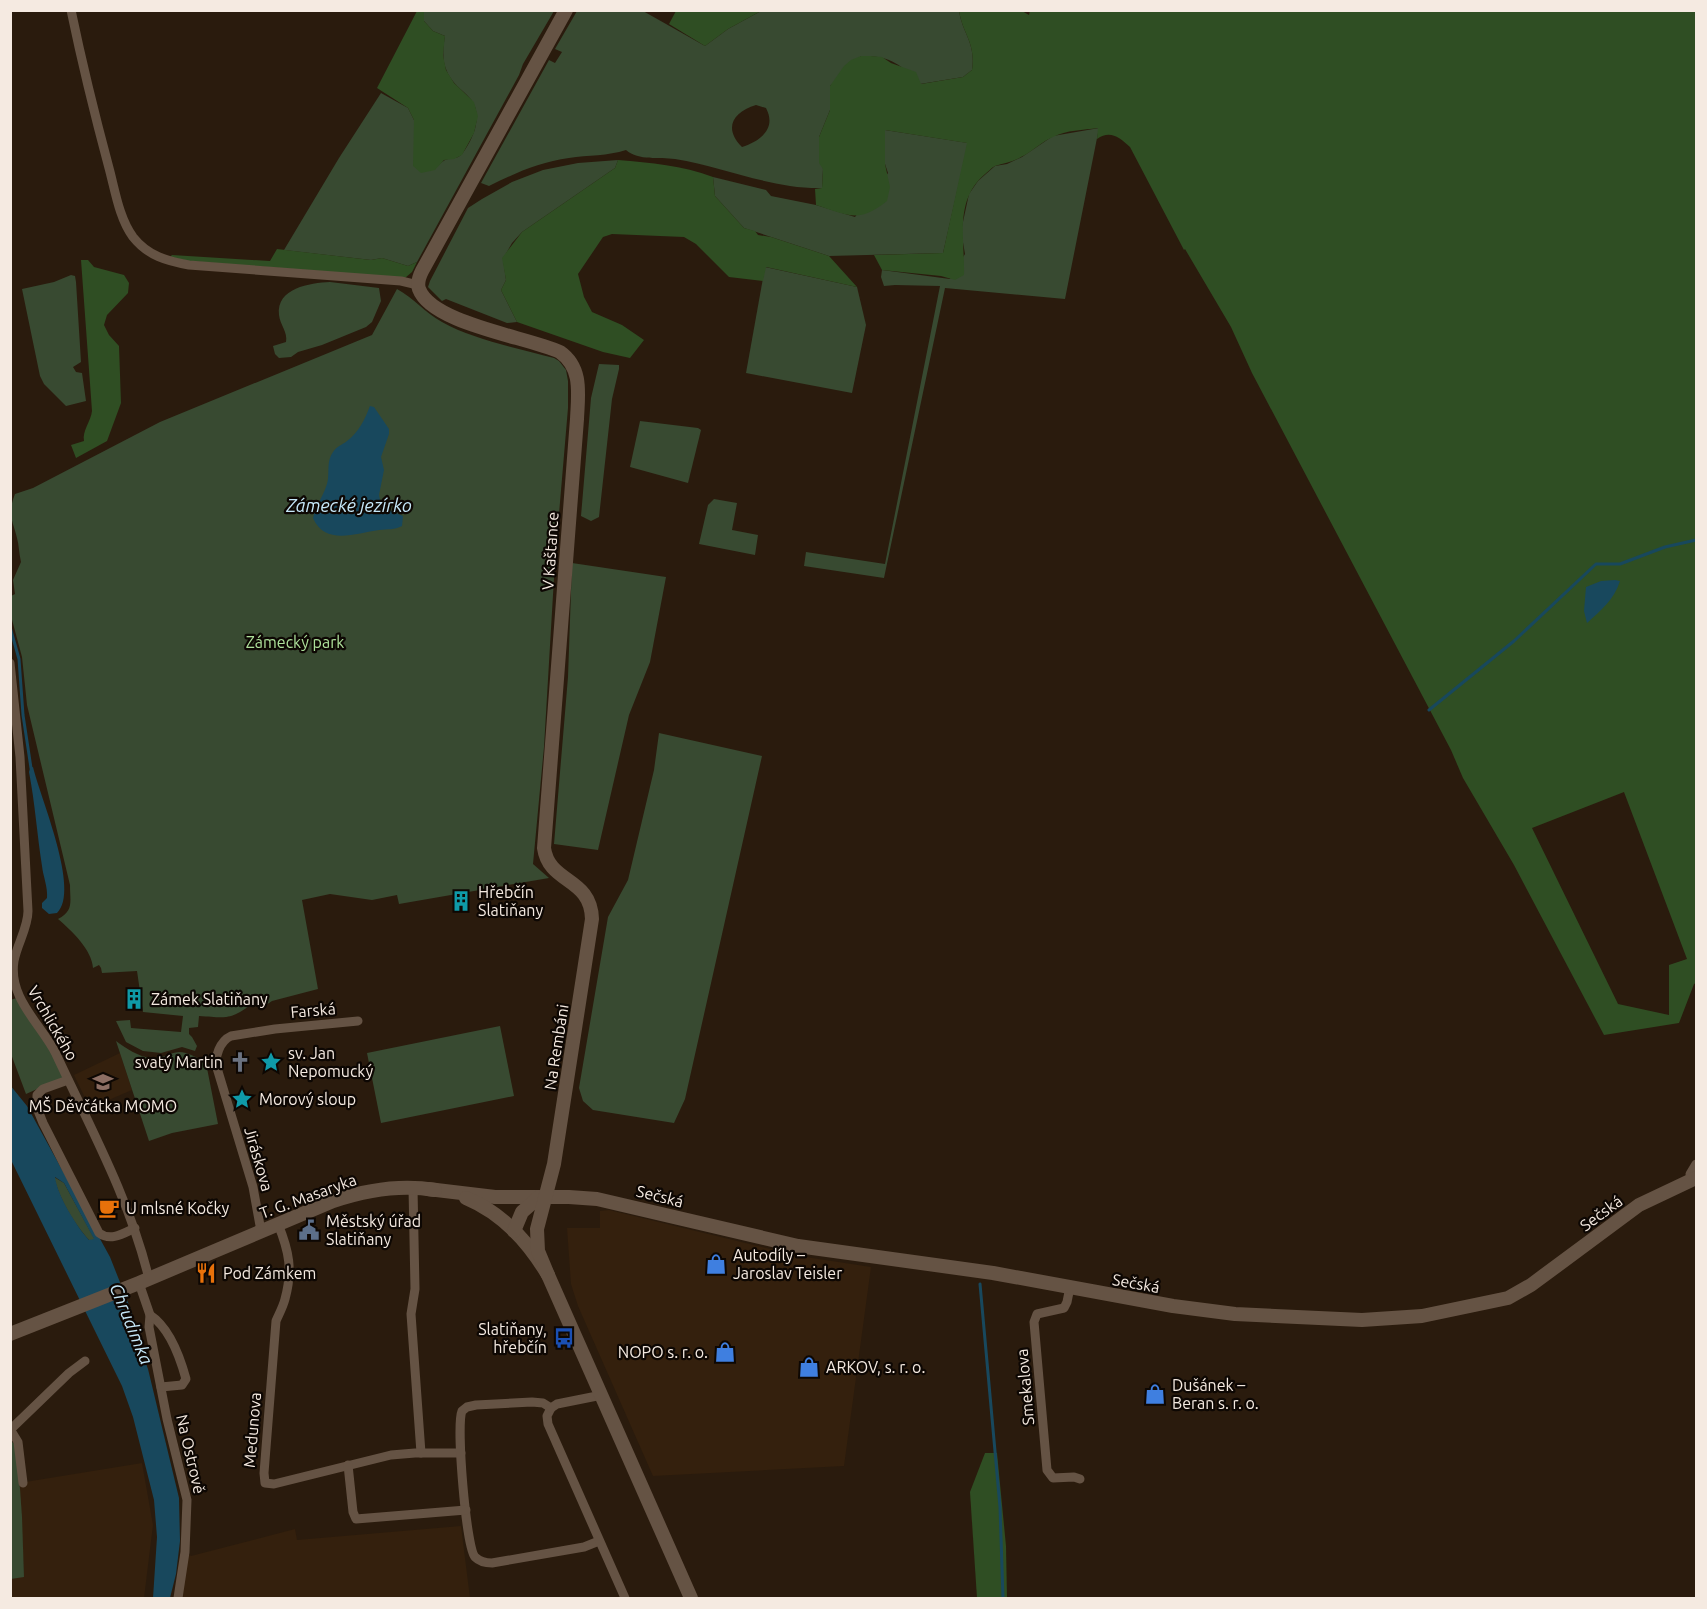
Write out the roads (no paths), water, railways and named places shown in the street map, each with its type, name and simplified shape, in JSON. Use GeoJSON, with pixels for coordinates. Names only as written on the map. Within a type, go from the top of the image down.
{"type":"FeatureCollection","features":[{"type":"Feature","properties":{"kind":"street"},"geometry":{"type":"LineString","coordinates":[[71,10],[93,111],[118,204],[132,235],[147,252],[168,261],[189,265],[401,281],[418,285],[422,271],[566,10]]}},
{"type":"Feature","properties":{"kind":"street","name":"V Kaštance"},"geometry":{"type":"LineString","coordinates":[[418,285],[423,296],[438,309],[463,321],[554,349],[570,360],[576,372],[577,419],[544,848],[546,857],[554,868],[582,890],[589,901]]}},
{"type":"Feature","properties":{"kind":"street","name":"Vrchlického"},"geometry":{"type":"LineString","coordinates":[[10,663],[21,765],[28,911],[15,956],[13,981],[25,1006],[51,1044],[135,1228],[141,1283]]}},
{"type":"Feature","properties":{"kind":"street","name":"Na Rembáni"},"geometry":{"type":"LineString","coordinates":[[543,1197],[556,1156],[591,926],[589,901]]}},
{"type":"Feature","properties":{"kind":"street","name":"Farská"},"geometry":{"type":"LineString","coordinates":[[215,1061],[224,1041],[231,1036],[358,1021]]}},
{"type":"Feature","properties":{"kind":"street","name":"Jiráskova"},"geometry":{"type":"LineString","coordinates":[[215,1061],[253,1187],[261,1231]]}},
{"type":"Feature","properties":{"kind":"street"},"geometry":{"type":"LineString","coordinates":[[68,1080],[43,1089],[37,1095],[37,1108],[43,1123],[99,1233],[105,1237],[111,1237],[135,1228]]}},
{"type":"Feature","properties":{"kind":"street","name":"Sečská"},"geometry":{"type":"LineString","coordinates":[[428,1189],[486,1196],[583,1197],[608,1200],[798,1246],[993,1273],[1173,1306],[1235,1314],[1362,1320],[1422,1316],[1514,1296],[1639,1205],[1694,1179],[1690,1174],[1696,1164]]}},
{"type":"Feature","properties":{"kind":"street"},"geometry":{"type":"LineString","coordinates":[[413,1188],[415,1289],[411,1314],[421,1453]]}},
{"type":"Feature","properties":{"kind":"street","name":"T. G. Masaryka"},"geometry":{"type":"LineString","coordinates":[[10,1327],[68,1311],[141,1283],[327,1203],[354,1194],[383,1189],[413,1188],[458,1195],[498,1215],[530,1248],[548,1275],[691,1599]]}},
{"type":"Feature","properties":{"kind":"street"},"geometry":{"type":"LineString","coordinates":[[543,1197],[537,1228],[538,1246],[540,1258],[548,1275]]}},
{"type":"Feature","properties":{"kind":"street"},"geometry":{"type":"LineString","coordinates":[[514,1231],[524,1209],[543,1197]]}},
{"type":"Feature","properties":{"kind":"street"},"geometry":{"type":"LineString","coordinates":[[514,1231],[531,1227],[539,1217]]}},
{"type":"Feature","properties":{"kind":"street","name":"Medunova"},"geometry":{"type":"LineString","coordinates":[[278,1224],[288,1251],[290,1268],[285,1300],[276,1322],[264,1481],[274,1484],[391,1455],[461,1453]]}},
{"type":"Feature","properties":{"kind":"street","name":"Na Ostrově"},"geometry":{"type":"LineString","coordinates":[[141,1283],[150,1315],[149,1326],[188,1509],[178,1599]]}},
{"type":"Feature","properties":{"kind":"street","name":"Smekalova"},"geometry":{"type":"LineString","coordinates":[[1070,1287],[1067,1305],[1064,1308],[1037,1314],[1034,1322],[1048,1474],[1056,1479],[1074,1477],[1080,1479]]}},
{"type":"Feature","properties":{"kind":"street","name":"Na Ostrově"},"geometry":{"type":"LineString","coordinates":[[150,1315],[166,1331],[186,1379],[182,1385],[161,1387]]}},
{"type":"Feature","properties":{"kind":"street","name":"T. G. Masaryka"},"geometry":{"type":"LineString","coordinates":[[10,1334],[50,1317]]}},
{"type":"Feature","properties":{"kind":"street"},"geometry":{"type":"LineString","coordinates":[[23,1483],[19,1446],[11,1429],[69,1373],[85,1361]]}},
{"type":"Feature","properties":{"kind":"street"},"geometry":{"type":"LineString","coordinates":[[602,1395],[557,1404],[551,1408],[548,1424],[625,1599]]}},
{"type":"Feature","properties":{"kind":"street"},"geometry":{"type":"LineString","coordinates":[[551,1408],[543,1403],[532,1402],[476,1405],[464,1408],[459,1423],[466,1510],[473,1552],[476,1558],[484,1562],[497,1563],[584,1547],[599,1541]]}},
{"type":"Feature","properties":{"kind":"street"},"geometry":{"type":"LineString","coordinates":[[348,1466],[353,1512],[356,1519],[466,1510]]}},
{"type":"Feature","properties":{"kind":"water","name":"Zámecké jezírko"},"geometry":{"type":"Polygon","coordinates":[[[370,406],[374,407],[389,429],[381,457],[384,470],[380,500],[389,510],[403,516],[402,526],[351,535],[333,535],[318,527],[313,518],[327,484],[330,459],[335,450],[358,429],[370,406]]]}},
{"type":"Feature","properties":{"kind":"water"},"geometry":{"type":"Polygon","coordinates":[[[1601,581],[1620,581],[1614,594],[1587,623],[1584,611],[1586,587],[1601,581]]]}},
{"type":"Feature","properties":{"kind":"water"},"geometry":{"type":"Polygon","coordinates":[[[33,767],[62,865],[63,902],[57,913],[49,914],[42,908],[47,894],[29,772],[33,767]]]}},
{"type":"Feature","properties":{"kind":"water","name":"Chrudimka"},"geometry":{"type":"Polygon","coordinates":[[[10,1085],[27,1106],[110,1257],[131,1310],[148,1369],[179,1498],[180,1541],[170,1598],[153,1598],[157,1537],[154,1500],[133,1417],[122,1386],[11,1160],[10,1085]],[[55,1177],[59,1193],[73,1219],[89,1240],[94,1239],[64,1183],[55,1177]]]}},
{"type":"Feature","properties":{"kind":"waterway"},"geometry":{"type":"LineString","coordinates":[[1429,710],[1514,641],[1596,564],[1620,564],[1665,547],[1696,540]]}},
{"type":"Feature","properties":{"kind":"waterway"},"geometry":{"type":"LineString","coordinates":[[10,627],[19,659],[23,715],[31,768]]}},
{"type":"Feature","properties":{"kind":"waterway"},"geometry":{"type":"LineString","coordinates":[[980,1284],[1000,1507],[1003,1598]]}},
{"type":"Feature","properties":{"kind":"place","name":"Hřebčín Slatiňany"},"geometry":{"type":"Point","coordinates":[461,901]}},
{"type":"Feature","properties":{"kind":"place","name":"Zámek Slatiňany"},"geometry":{"type":"Point","coordinates":[134,999]}},
{"type":"Feature","properties":{"kind":"place","name":"svatý Martin"},"geometry":{"type":"Point","coordinates":[240,1062]}},
{"type":"Feature","properties":{"kind":"place","name":"sv. Jan Nepomucký"},"geometry":{"type":"Point","coordinates":[271,1062]}},
{"type":"Feature","properties":{"kind":"place","name":"MŠ Děvčátka MOMO"},"geometry":{"type":"Point","coordinates":[103,1082]}},
{"type":"Feature","properties":{"kind":"place","name":"Morový sloup"},"geometry":{"type":"Point","coordinates":[242,1099]}},
{"type":"Feature","properties":{"kind":"place","name":"U mlsné Kočky"},"geometry":{"type":"Point","coordinates":[109,1208]}},
{"type":"Feature","properties":{"kind":"place","name":"Městský úřad Slatiňany"},"geometry":{"type":"Point","coordinates":[309,1230]}},
{"type":"Feature","properties":{"kind":"place","name":"Autodíly – Jaroslav Teisler"},"geometry":{"type":"Point","coordinates":[716,1264]}},
{"type":"Feature","properties":{"kind":"place","name":"Pod Zámkem"},"geometry":{"type":"Point","coordinates":[206,1273]}},
{"type":"Feature","properties":{"kind":"place","name":"Slatiňany, hřebčín"},"geometry":{"type":"Point","coordinates":[564,1338]}},
{"type":"Feature","properties":{"kind":"place","name":"NOPO s. r. o."},"geometry":{"type":"Point","coordinates":[725,1352]}},
{"type":"Feature","properties":{"kind":"place","name":"ARKOV, s. r. o."},"geometry":{"type":"Point","coordinates":[809,1367]}},
{"type":"Feature","properties":{"kind":"place","name":"Dušánek – Beran s. r. o."},"geometry":{"type":"Point","coordinates":[1155,1394]}},
{"type":"Feature","properties":{"kind":"park label","name":"Zámecký park"},"geometry":{"type":"Point","coordinates":[295,642]}}]}
